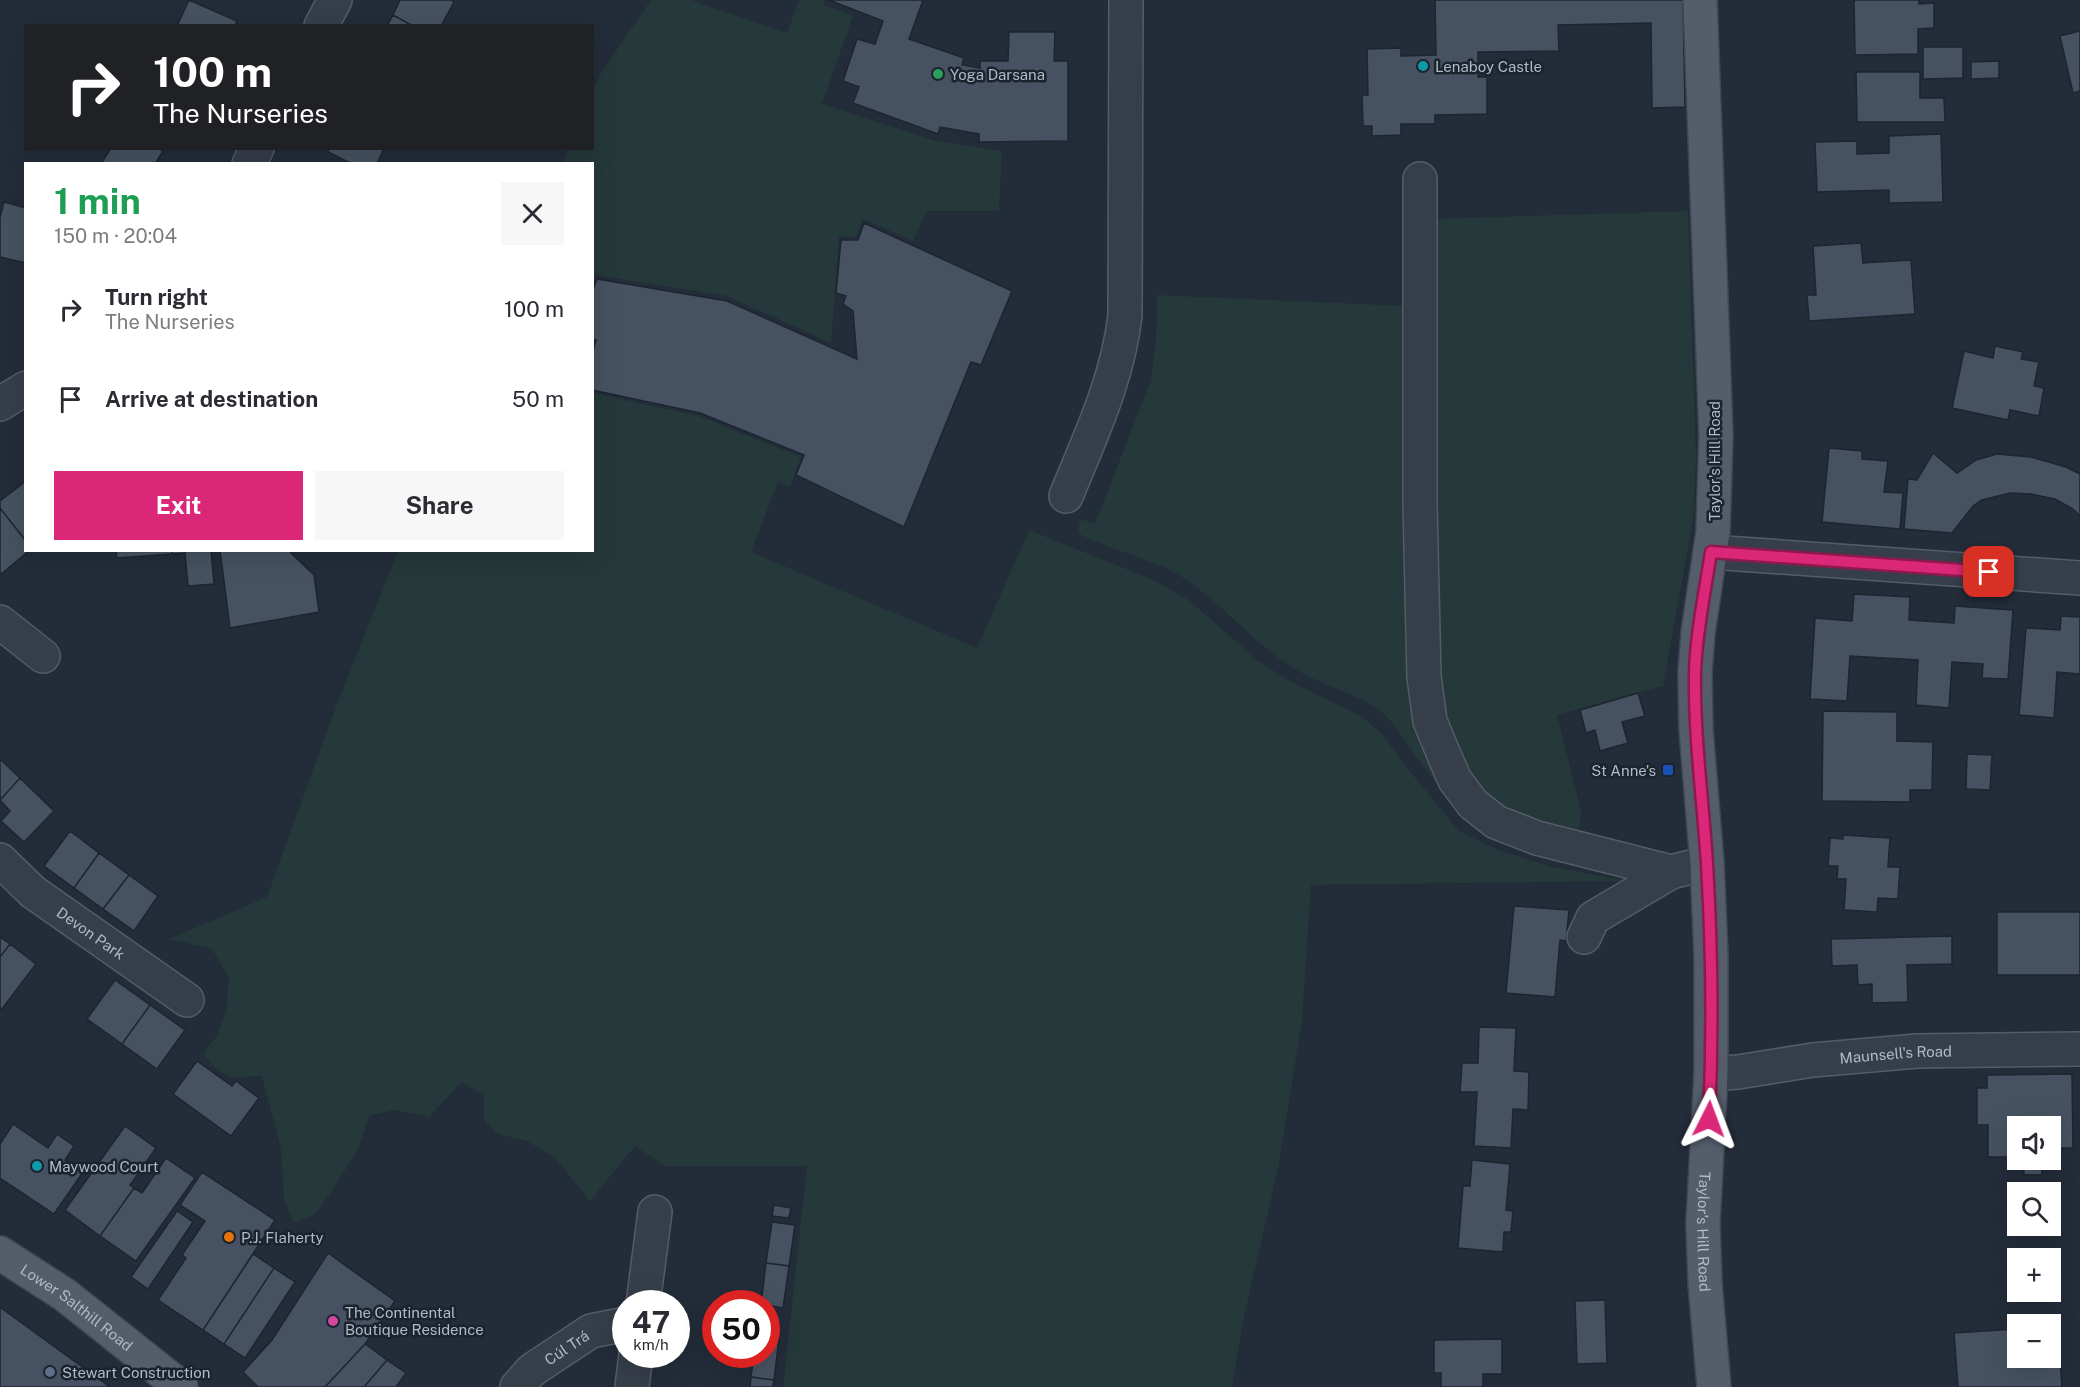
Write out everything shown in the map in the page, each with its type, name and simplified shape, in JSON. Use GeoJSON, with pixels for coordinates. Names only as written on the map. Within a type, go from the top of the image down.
{"type":"FeatureCollection","features":[{"type":"Feature","properties":{"kind":"main road","name":"Taylor's Hill Road"},"geometry":{"type":"LineString","coordinates":[[1700,0],[1716,436],[1716,493],[1711,552],[1698,633],[1695,672],[1696,730],[1707,863],[1711,955],[1711,1074],[1703,1223],[1705,1283],[1714,1387]]}},
{"type":"Feature","properties":{"kind":"main road","name":"Lower Salthill Road"},"geometry":{"type":"LineString","coordinates":[[0,1253],[65,1295],[181,1387]]}},
{"type":"Feature","properties":{"kind":"street"},"geometry":{"type":"LineString","coordinates":[[322,24],[335,0]]}},
{"type":"Feature","properties":{"kind":"street"},"geometry":{"type":"LineString","coordinates":[[1066,496],[1098,420],[1122,344],[1125,315],[1126,0]]}},
{"type":"Feature","properties":{"kind":"street"},"geometry":{"type":"LineString","coordinates":[[1420,179],[1420,504],[1424,677],[1430,721],[1455,780],[1473,804],[1496,822],[1537,838],[1671,872]]}},
{"type":"Feature","properties":{"kind":"street"},"geometry":{"type":"LineString","coordinates":[[0,404],[24,389]]}},
{"type":"Feature","properties":{"kind":"street"},"geometry":{"type":"LineString","coordinates":[[1711,552],[2080,578]]}},
{"type":"Feature","properties":{"kind":"street"},"geometry":{"type":"LineString","coordinates":[[0,622],[43,656]]}},
{"type":"Feature","properties":{"kind":"street","name":"Devon Park"},"geometry":{"type":"LineString","coordinates":[[0,860],[33,892],[187,1000]]}},
{"type":"Feature","properties":{"kind":"street"},"geometry":{"type":"LineString","coordinates":[[1584,937],[1593,918],[1671,872],[1707,863]]}},
{"type":"Feature","properties":{"kind":"street","name":"Maunsell's Road"},"geometry":{"type":"LineString","coordinates":[[1711,1074],[1813,1060],[1917,1051],[2080,1049]]}},
{"type":"Feature","properties":{"kind":"street"},"geometry":{"type":"LineString","coordinates":[[645,1290],[655,1212]]}},
{"type":"Feature","properties":{"kind":"street","name":"Cúl Trá"},"geometry":{"type":"LineString","coordinates":[[517,1387],[532,1370],[591,1331],[612,1327]]}},
{"type":"Feature","properties":{"kind":"street"},"geometry":{"type":"LineString","coordinates":[[632,1387],[634,1368]]}},
{"type":"Feature","properties":{"kind":"shaded area"},"geometry":{"type":"Polygon","coordinates":[[[651,0],[691,0],[787,33],[799,0],[824,0],[823,4],[853,16],[822,104],[933,140],[1002,151],[999,211],[927,211],[913,241],[863,219],[856,237],[839,236],[831,343],[727,296],[595,275],[594,278],[594,162],[562,162],[568,150],[594,150],[594,89],[600,74],[651,0]]]}},
{"type":"Feature","properties":{"kind":"shaded area"},"geometry":{"type":"Polygon","coordinates":[[[1688,211],[1696,456],[1693,521],[1663,686],[1557,715],[1581,811],[1576,834],[1568,836],[1485,799],[1452,745],[1440,701],[1431,219],[1688,211]]]}},
{"type":"Feature","properties":{"kind":"shaded area"},"geometry":{"type":"Polygon","coordinates":[[[1157,295],[1407,306],[1409,661],[1475,823],[1457,812],[1389,719],[1379,710],[1308,676],[1281,660],[1179,575],[1155,563],[1081,535],[1078,529],[1081,519],[1095,524],[1151,380],[1156,341],[1157,295]]]}},
{"type":"Feature","properties":{"kind":"shaded area"},"geometry":{"type":"Polygon","coordinates":[[[594,393],[699,416],[801,457],[790,487],[778,482],[751,552],[977,648],[1029,530],[1154,580],[1190,601],[1257,660],[1293,683],[1363,717],[1383,735],[1459,831],[1497,850],[1553,867],[1626,881],[1311,885],[1302,1020],[1279,1164],[1243,1321],[1232,1387],[783,1387],[807,1166],[665,1166],[635,1146],[590,1201],[555,1158],[527,1141],[498,1134],[484,1120],[484,1096],[462,1082],[429,1117],[394,1110],[369,1116],[358,1150],[333,1189],[315,1214],[293,1223],[284,1198],[281,1149],[262,1076],[228,1076],[217,1069],[203,1053],[217,1036],[226,1011],[229,978],[212,949],[169,939],[267,897],[336,707],[398,552],[594,552],[594,393]]]}},
{"type":"Feature","properties":{"kind":"building"},"geometry":{"type":"Polygon","coordinates":[[[189,0],[237,21],[236,24],[178,24],[189,0]]]}},
{"type":"Feature","properties":{"kind":"building"},"geometry":{"type":"Polygon","coordinates":[[[400,0],[451,0],[454,2],[442,24],[409,24],[393,15],[400,0]]]}},
{"type":"Feature","properties":{"kind":"building"},"geometry":{"type":"Polygon","coordinates":[[[829,0],[923,0],[909,39],[964,58],[962,65],[980,68],[980,61],[1008,61],[1009,32],[1055,32],[1054,61],[1068,61],[1068,141],[979,142],[979,134],[940,127],[938,134],[853,103],[859,87],[843,81],[857,39],[875,44],[883,21],[829,0]]]}},
{"type":"Feature","properties":{"kind":"building","name":"Lenaboy Castle"},"geometry":{"type":"Polygon","coordinates":[[[1435,0],[1683,0],[1685,107],[1652,108],[1651,23],[1558,25],[1559,51],[1478,52],[1478,77],[1487,77],[1487,114],[1435,115],[1435,124],[1401,124],[1401,135],[1372,136],[1372,126],[1363,126],[1362,95],[1368,95],[1367,49],[1401,48],[1401,56],[1436,55],[1435,0]]]}},
{"type":"Feature","properties":{"kind":"building"},"geometry":{"type":"Polygon","coordinates":[[[1854,0],[1919,0],[1919,4],[1934,3],[1934,28],[1918,29],[1918,54],[1855,55],[1854,0]]]}},
{"type":"Feature","properties":{"kind":"building"},"geometry":{"type":"Polygon","coordinates":[[[393,15],[409,24],[388,24],[393,15]]]}},
{"type":"Feature","properties":{"kind":"building"},"geometry":{"type":"Polygon","coordinates":[[[2080,31],[2080,91],[2073,93],[2060,36],[2080,31]]]}},
{"type":"Feature","properties":{"kind":"building"},"geometry":{"type":"Polygon","coordinates":[[[1923,47],[1963,47],[1963,78],[1923,79],[1923,47]]]}},
{"type":"Feature","properties":{"kind":"building"},"geometry":{"type":"Polygon","coordinates":[[[1999,61],[1999,78],[1971,79],[1971,62],[1999,61]]]}},
{"type":"Feature","properties":{"kind":"building"},"geometry":{"type":"Polygon","coordinates":[[[1856,72],[1920,72],[1920,98],[1944,98],[1945,122],[1857,122],[1856,72]]]}},
{"type":"Feature","properties":{"kind":"building"},"geometry":{"type":"Polygon","coordinates":[[[1941,134],[1943,202],[1889,203],[1889,190],[1817,192],[1815,142],[1857,141],[1857,154],[1889,153],[1889,136],[1941,134]]]}},
{"type":"Feature","properties":{"kind":"building"},"geometry":{"type":"Polygon","coordinates":[[[110,150],[163,151],[156,162],[102,162],[110,150]]]}},
{"type":"Feature","properties":{"kind":"building"},"geometry":{"type":"Polygon","coordinates":[[[329,150],[383,150],[378,162],[348,162],[328,152],[329,150]]]}},
{"type":"Feature","properties":{"kind":"building"},"geometry":{"type":"Polygon","coordinates":[[[4,202],[24,207],[24,263],[0,257],[0,217],[4,202]]]}},
{"type":"Feature","properties":{"kind":"building"},"geometry":{"type":"Polygon","coordinates":[[[864,223],[1012,291],[981,365],[971,362],[904,527],[796,475],[804,455],[700,413],[594,390],[596,340],[594,340],[594,287],[597,279],[727,301],[857,359],[853,311],[843,304],[846,296],[836,293],[841,240],[858,240],[864,223]]]}},
{"type":"Feature","properties":{"kind":"building"},"geometry":{"type":"Polygon","coordinates":[[[1861,243],[1863,263],[1911,260],[1915,314],[1809,321],[1807,295],[1816,295],[1813,246],[1861,243]]]}},
{"type":"Feature","properties":{"kind":"building"},"geometry":{"type":"Polygon","coordinates":[[[1995,346],[2023,352],[2021,359],[2039,362],[2034,386],[2044,388],[2039,416],[2010,410],[2008,420],[1952,408],[1964,351],[1993,358],[1995,346]]]}},
{"type":"Feature","properties":{"kind":"building"},"geometry":{"type":"Polygon","coordinates":[[[1829,448],[1862,451],[1862,459],[1888,461],[1884,492],[1903,493],[1900,529],[1822,522],[1829,448]]]}},
{"type":"Feature","properties":{"kind":"building"},"geometry":{"type":"Polygon","coordinates":[[[1933,453],[1957,473],[1976,460],[1997,454],[2031,457],[2066,467],[2080,474],[2080,516],[2073,509],[2055,499],[2010,493],[1982,500],[1973,506],[1952,533],[1904,529],[1908,479],[1917,480],[1933,453]]]}},
{"type":"Feature","properties":{"kind":"building"},"geometry":{"type":"Polygon","coordinates":[[[24,483],[24,538],[0,508],[0,501],[24,483]]]}},
{"type":"Feature","properties":{"kind":"building"},"geometry":{"type":"Polygon","coordinates":[[[0,508],[24,538],[24,552],[28,552],[0,575],[0,508]]]}},
{"type":"Feature","properties":{"kind":"building"},"geometry":{"type":"Polygon","coordinates":[[[116,552],[172,552],[172,554],[117,558],[116,552]]]}},
{"type":"Feature","properties":{"kind":"building"},"geometry":{"type":"Polygon","coordinates":[[[172,552],[211,552],[214,584],[188,586],[185,553],[172,554],[172,552]]]}},
{"type":"Feature","properties":{"kind":"building"},"geometry":{"type":"Polygon","coordinates":[[[220,552],[290,552],[314,575],[319,612],[230,628],[220,552]]]}},
{"type":"Feature","properties":{"kind":"building"},"geometry":{"type":"Polygon","coordinates":[[[1854,594],[1910,597],[1909,620],[1954,623],[1955,606],[2013,610],[2008,679],[1982,678],[1983,664],[1952,662],[1949,708],[1916,705],[1918,660],[1850,656],[1847,701],[1810,699],[1815,618],[1852,621],[1854,594]]]}},
{"type":"Feature","properties":{"kind":"building"},"geometry":{"type":"Polygon","coordinates":[[[2061,616],[2080,617],[2080,674],[2057,672],[2054,718],[2019,715],[2026,628],[2060,630],[2061,616]]]}},
{"type":"Feature","properties":{"kind":"building"},"geometry":{"type":"Polygon","coordinates":[[[1638,693],[1645,716],[1622,722],[1628,743],[1600,751],[1595,730],[1586,733],[1580,710],[1638,693]]]}},
{"type":"Feature","properties":{"kind":"building"},"geometry":{"type":"Polygon","coordinates":[[[1823,711],[1897,712],[1897,741],[1933,742],[1932,790],[1910,790],[1910,802],[1822,801],[1823,711]]]}},
{"type":"Feature","properties":{"kind":"building"},"geometry":{"type":"Polygon","coordinates":[[[1967,754],[1992,755],[1990,790],[1966,789],[1967,754]]]}},
{"type":"Feature","properties":{"kind":"building"},"geometry":{"type":"Polygon","coordinates":[[[0,759],[20,778],[0,800],[0,759]]]}},
{"type":"Feature","properties":{"kind":"building"},"geometry":{"type":"Polygon","coordinates":[[[20,778],[54,811],[24,842],[1,821],[10,811],[0,800],[20,778]]]}},
{"type":"Feature","properties":{"kind":"building"},"geometry":{"type":"Polygon","coordinates":[[[70,831],[99,853],[74,888],[44,866],[70,831]]]}},
{"type":"Feature","properties":{"kind":"building"},"geometry":{"type":"Polygon","coordinates":[[[1843,835],[1890,838],[1888,867],[1900,867],[1898,899],[1878,898],[1877,912],[1844,910],[1846,879],[1837,879],[1838,866],[1828,866],[1830,838],[1843,839],[1843,835]]]}},
{"type":"Feature","properties":{"kind":"building"},"geometry":{"type":"Polygon","coordinates":[[[99,853],[129,875],[103,909],[74,888],[99,853]]]}},
{"type":"Feature","properties":{"kind":"building"},"geometry":{"type":"Polygon","coordinates":[[[129,875],[158,896],[134,931],[103,909],[129,875]]]}},
{"type":"Feature","properties":{"kind":"building"},"geometry":{"type":"Polygon","coordinates":[[[1514,906],[1569,910],[1566,941],[1560,940],[1555,997],[1506,993],[1514,906]]]}},
{"type":"Feature","properties":{"kind":"building"},"geometry":{"type":"Polygon","coordinates":[[[1997,912],[2080,912],[2080,975],[1997,975],[1997,912]]]}},
{"type":"Feature","properties":{"kind":"building"},"geometry":{"type":"Polygon","coordinates":[[[1952,936],[1952,964],[1907,965],[1908,1002],[1872,1003],[1872,984],[1858,985],[1857,965],[1832,966],[1831,939],[1952,936]]]}},
{"type":"Feature","properties":{"kind":"building"},"geometry":{"type":"Polygon","coordinates":[[[0,937],[10,944],[0,957],[0,937]]]}},
{"type":"Feature","properties":{"kind":"building"},"geometry":{"type":"Polygon","coordinates":[[[10,944],[36,964],[2,1009],[0,1008],[0,957],[10,944]]]}},
{"type":"Feature","properties":{"kind":"building"},"geometry":{"type":"Polygon","coordinates":[[[115,980],[150,1005],[122,1044],[87,1019],[115,980]]]}},
{"type":"Feature","properties":{"kind":"building"},"geometry":{"type":"Polygon","coordinates":[[[150,1005],[185,1030],[157,1069],[122,1044],[150,1005]]]}},
{"type":"Feature","properties":{"kind":"building"},"geometry":{"type":"Polygon","coordinates":[[[1479,1027],[1516,1028],[1514,1071],[1529,1072],[1528,1110],[1513,1109],[1511,1148],[1474,1146],[1477,1092],[1460,1092],[1462,1063],[1478,1063],[1479,1027]]]}},
{"type":"Feature","properties":{"kind":"building"},"geometry":{"type":"Polygon","coordinates":[[[197,1061],[232,1086],[236,1081],[259,1098],[231,1136],[173,1094],[197,1061]]]}},
{"type":"Feature","properties":{"kind":"building"},"geometry":{"type":"Polygon","coordinates":[[[2072,1074],[2073,1148],[2061,1148],[2061,1116],[2007,1116],[2007,1157],[1988,1157],[1988,1125],[1977,1125],[1977,1088],[1987,1088],[1987,1075],[2072,1074]]]}},
{"type":"Feature","properties":{"kind":"building","name":"Maywood Court"},"geometry":{"type":"Polygon","coordinates":[[[13,1124],[48,1148],[57,1134],[74,1146],[65,1160],[83,1172],[54,1214],[0,1178],[0,1144],[13,1124]]]}},
{"type":"Feature","properties":{"kind":"building"},"geometry":{"type":"Polygon","coordinates":[[[125,1126],[156,1148],[130,1185],[134,1188],[100,1236],[65,1210],[125,1126]]]}},
{"type":"Feature","properties":{"kind":"building"},"geometry":{"type":"Polygon","coordinates":[[[166,1158],[195,1178],[136,1261],[100,1236],[134,1188],[142,1193],[166,1158]]]}},
{"type":"Feature","properties":{"kind":"building"},"geometry":{"type":"Polygon","coordinates":[[[1472,1160],[1510,1164],[1506,1210],[1513,1211],[1511,1232],[1504,1232],[1503,1252],[1458,1248],[1463,1186],[1470,1186],[1472,1160]]]}},
{"type":"Feature","properties":{"kind":"building"},"geometry":{"type":"Polygon","coordinates":[[[2024,1170],[2042,1170],[2042,1175],[2024,1175],[2024,1170]]]}},
{"type":"Feature","properties":{"kind":"building","name":"P.J. Flaherty"},"geometry":{"type":"Polygon","coordinates":[[[202,1172],[275,1220],[203,1330],[158,1300],[186,1258],[182,1255],[205,1221],[180,1205],[202,1172]]]}},
{"type":"Feature","properties":{"kind":"building"},"geometry":{"type":"Polygon","coordinates":[[[774,1205],[791,1208],[789,1218],[772,1216],[774,1205]]]}},
{"type":"Feature","properties":{"kind":"building"},"geometry":{"type":"Polygon","coordinates":[[[177,1211],[193,1222],[148,1289],[131,1277],[177,1211]]]}},
{"type":"Feature","properties":{"kind":"building"},"geometry":{"type":"Polygon","coordinates":[[[772,1222],[795,1225],[789,1266],[766,1263],[772,1222]]]}},
{"type":"Feature","properties":{"kind":"building","name":"The Continental Boutique Residence"},"geometry":{"type":"Polygon","coordinates":[[[328,1253],[395,1301],[365,1344],[325,1387],[258,1387],[243,1372],[272,1340],[328,1253]]]}},
{"type":"Feature","properties":{"kind":"building"},"geometry":{"type":"Polygon","coordinates":[[[253,1254],[274,1268],[224,1344],[203,1330],[253,1254]]]}},
{"type":"Feature","properties":{"kind":"building"},"geometry":{"type":"Polygon","coordinates":[[[766,1263],[789,1266],[783,1308],[780,1307],[780,1290],[763,1290],[766,1263]]]}},
{"type":"Feature","properties":{"kind":"building"},"geometry":{"type":"Polygon","coordinates":[[[274,1268],[295,1282],[245,1358],[224,1344],[274,1268]]]}},
{"type":"Feature","properties":{"kind":"building"},"geometry":{"type":"Polygon","coordinates":[[[1605,1300],[1607,1363],[1577,1364],[1575,1301],[1605,1300]]]}},
{"type":"Feature","properties":{"kind":"building"},"geometry":{"type":"Polygon","coordinates":[[[0,1307],[110,1387],[0,1387],[0,1307]]]}},
{"type":"Feature","properties":{"kind":"building"},"geometry":{"type":"Polygon","coordinates":[[[2007,1330],[2007,1368],[2061,1368],[2062,1387],[1958,1387],[1954,1333],[2007,1330]]]}},
{"type":"Feature","properties":{"kind":"building"},"geometry":{"type":"Polygon","coordinates":[[[1502,1339],[1502,1374],[1483,1374],[1483,1387],[1441,1387],[1441,1373],[1434,1373],[1434,1340],[1502,1339]]]}},
{"type":"Feature","properties":{"kind":"building"},"geometry":{"type":"Polygon","coordinates":[[[365,1344],[387,1360],[364,1387],[325,1387],[365,1344]]]}},
{"type":"Feature","properties":{"kind":"building"},"geometry":{"type":"Polygon","coordinates":[[[387,1360],[406,1373],[396,1387],[364,1387],[387,1360]]]}},
{"type":"Feature","properties":{"kind":"building"},"geometry":{"type":"Polygon","coordinates":[[[752,1368],[775,1368],[774,1380],[751,1377],[752,1368]]]}},
{"type":"Feature","properties":{"kind":"building"},"geometry":{"type":"Polygon","coordinates":[[[751,1377],[774,1380],[773,1387],[750,1387],[751,1377]]]}},
{"type":"Feature","properties":{"kind":"place","name":"Lenaboy Castle"},"geometry":{"type":"Point","coordinates":[1423,66]}},
{"type":"Feature","properties":{"kind":"place","name":"Yoga Darsana"},"geometry":{"type":"Point","coordinates":[938,74]}},
{"type":"Feature","properties":{"kind":"place","name":"St Anne's"},"geometry":{"type":"Point","coordinates":[1668,770]}},
{"type":"Feature","properties":{"kind":"place","name":"Maywood Court"},"geometry":{"type":"Point","coordinates":[37,1166]}},
{"type":"Feature","properties":{"kind":"place","name":"P.J. Flaherty"},"geometry":{"type":"Point","coordinates":[229,1237]}},
{"type":"Feature","properties":{"kind":"place","name":"The Continental Boutique Residence"},"geometry":{"type":"Point","coordinates":[333,1321]}},
{"type":"Feature","properties":{"kind":"place","name":"Stewart Construction"},"geometry":{"type":"Point","coordinates":[50,1372]}},
{"type":"Feature","properties":{"kind":"route"},"geometry":{"type":"LineString","coordinates":[[1709,1119],[1711,955],[1707,863],[1696,730],[1695,672],[1698,633],[1711,552],[1989,572]]}}]}
